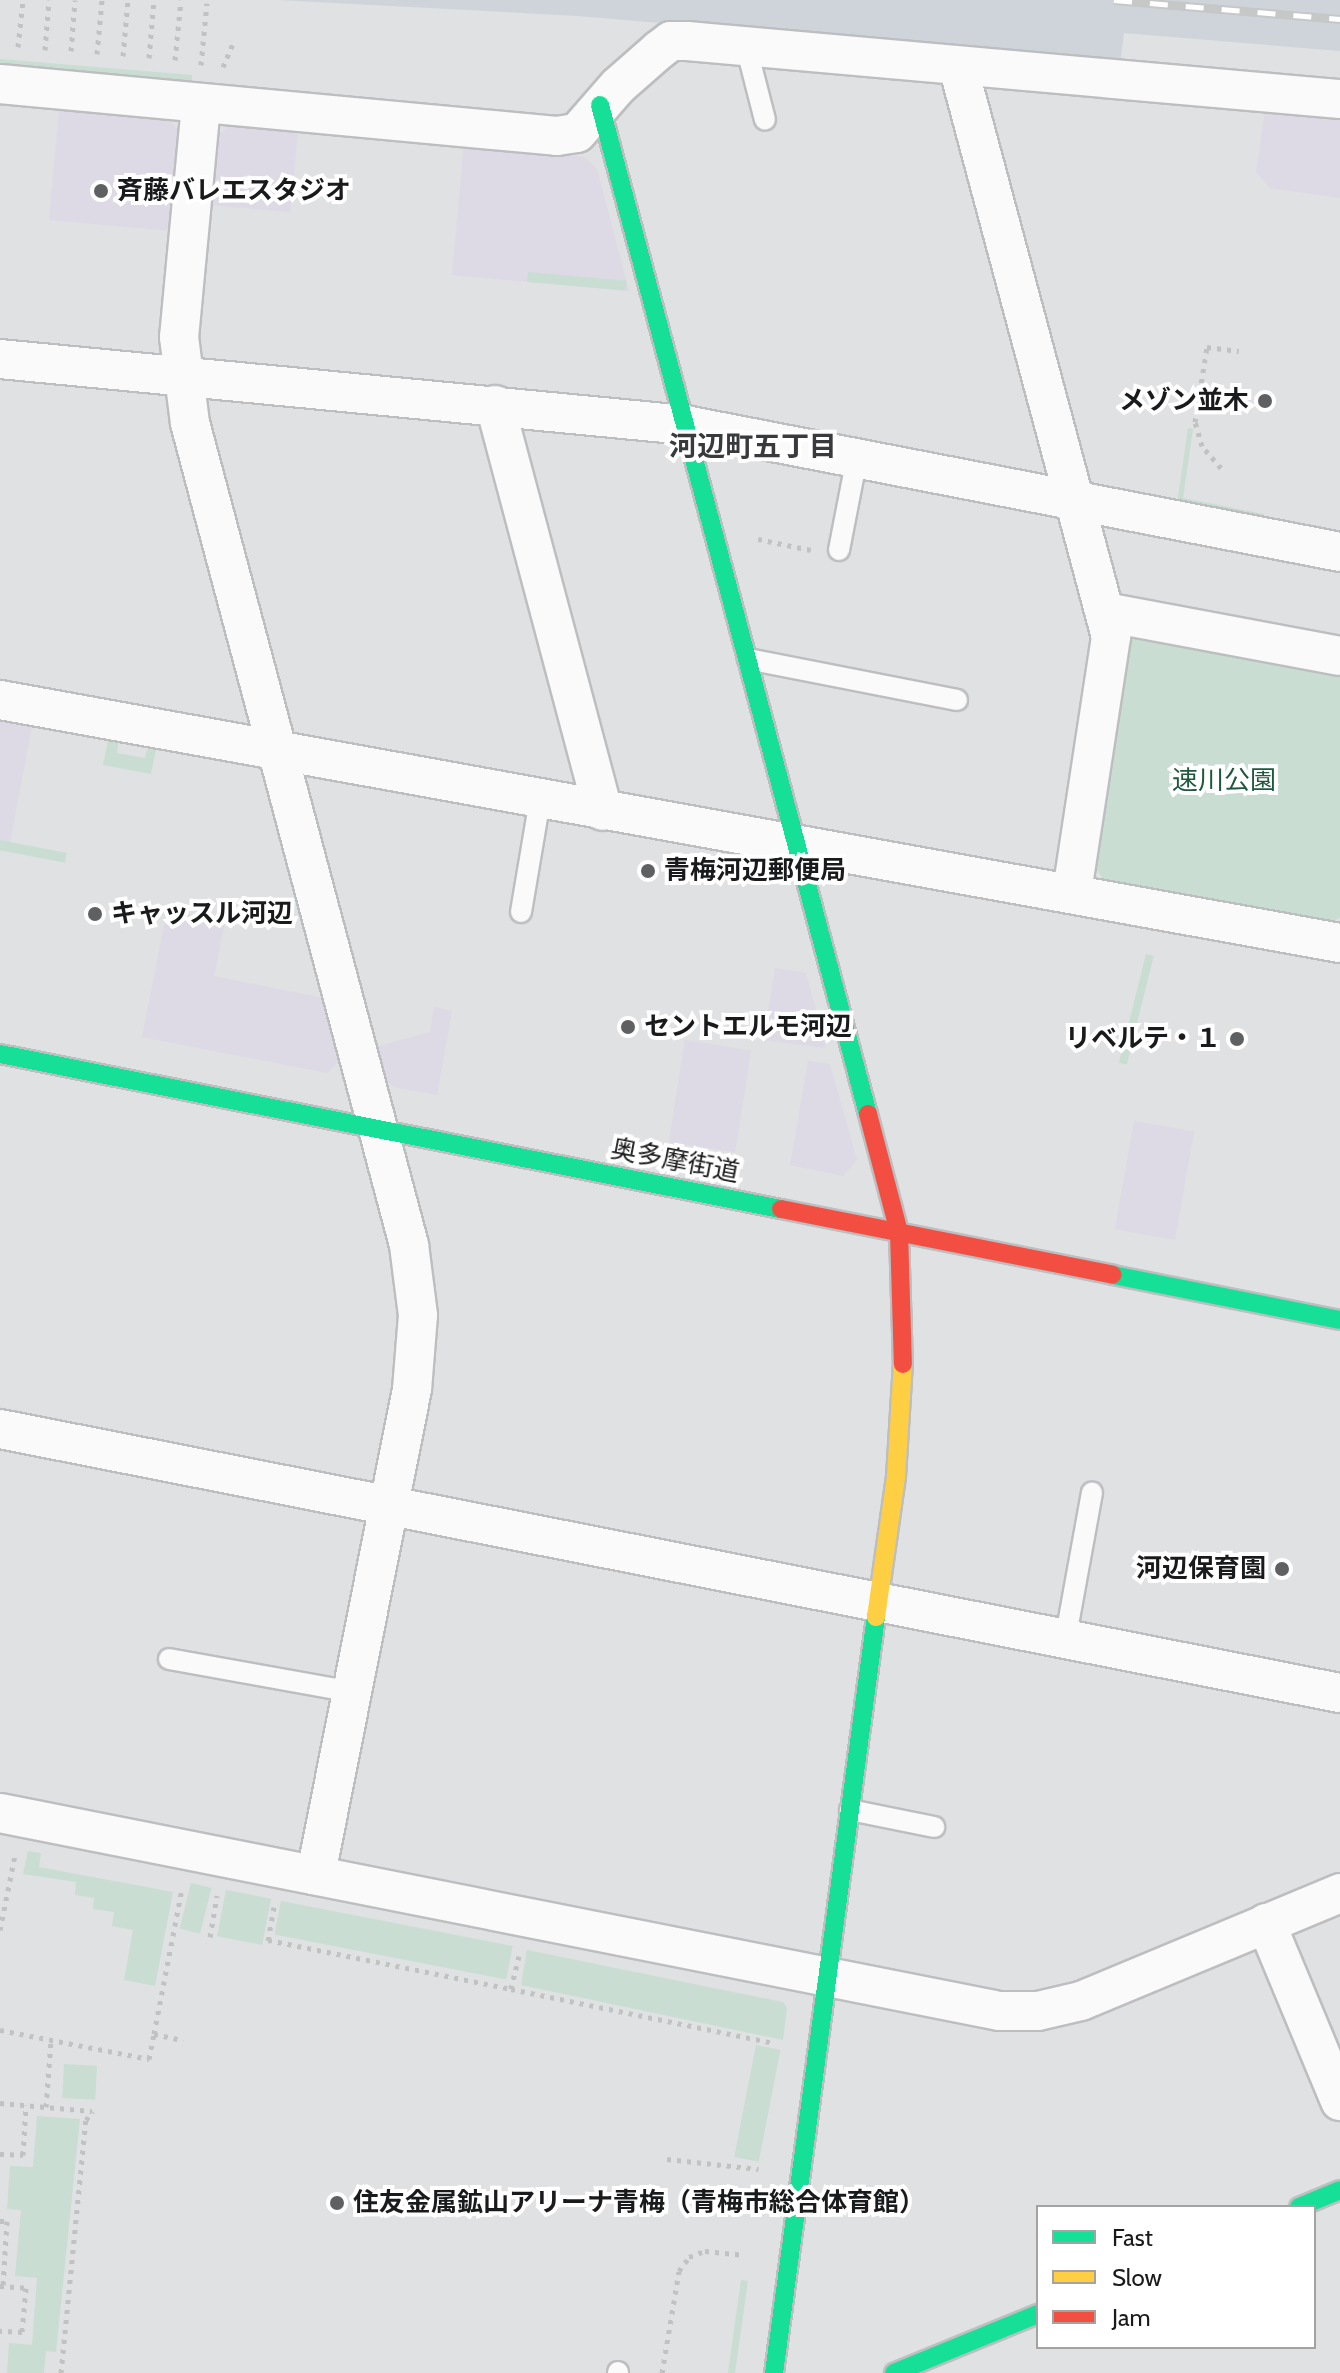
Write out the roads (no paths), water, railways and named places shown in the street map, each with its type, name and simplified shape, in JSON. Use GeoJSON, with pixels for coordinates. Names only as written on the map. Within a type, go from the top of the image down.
{"type":"FeatureCollection","features":[{"type":"Feature","properties":{"kind":"street"},"geometry":{"type":"LineString","coordinates":[[9,70],[200,88],[557,136],[577,133],[600,105],[671,41],[1340,99]]}},
{"type":"Feature","properties":{"kind":"street"},"geometry":{"type":"LineString","coordinates":[[958,66],[1105,612],[1110,655],[1072,891]]}},
{"type":"Feature","properties":{"kind":"street"},"geometry":{"type":"LineString","coordinates":[[200,88],[179,337],[190,423],[409,1245],[418,1315],[412,1389],[316,1876]]}},
{"type":"Feature","properties":{"kind":"street"},"geometry":{"type":"LineString","coordinates":[[600,105],[899,1232],[902,1421],[774,2373]]}},
{"type":"Feature","properties":{"kind":"street"},"geometry":{"type":"LineString","coordinates":[[0,359],[685,425],[1340,552]]}},
{"type":"Feature","properties":{"kind":"street"},"geometry":{"type":"LineString","coordinates":[[495,405],[603,811]]}},
{"type":"Feature","properties":{"kind":"street"},"geometry":{"type":"LineString","coordinates":[[1105,612],[1340,656]]}},
{"type":"Feature","properties":{"kind":"street"},"geometry":{"type":"LineString","coordinates":[[0,700],[277,754],[1072,891],[1340,943]]}},
{"type":"Feature","properties":{"kind":"street","name":"奥多摩街道"},"geometry":{"type":"LineString","coordinates":[[0,1054],[1340,1320]]}},
{"type":"Feature","properties":{"kind":"street"},"geometry":{"type":"LineString","coordinates":[[0,1429],[1340,1693]]}},
{"type":"Feature","properties":{"kind":"street"},"geometry":{"type":"LineString","coordinates":[[9,1828],[316,1876],[999,2011],[1038,2011],[1081,2001],[1340,1893]]}},
{"type":"Feature","properties":{"kind":"street"},"geometry":{"type":"LineString","coordinates":[[1266,1923],[1335,2077]]}},
{"type":"Feature","properties":{"kind":"street"},"geometry":{"type":"LineString","coordinates":[[1304,2205],[1340,2190]]}},
{"type":"Feature","properties":{"kind":"street"},"geometry":{"type":"LineString","coordinates":[[894,2373],[1036,2315]]}},
{"type":"Feature","properties":{"kind":"lane"},"geometry":{"type":"LineString","coordinates":[[746,46],[765,120]]}},
{"type":"Feature","properties":{"kind":"lane"},"geometry":{"type":"LineString","coordinates":[[839,550],[857,457]]}},
{"type":"Feature","properties":{"kind":"lane"},"geometry":{"type":"LineString","coordinates":[[748,659],[957,700]]}},
{"type":"Feature","properties":{"kind":"lane"},"geometry":{"type":"LineString","coordinates":[[521,912],[540,800]]}},
{"type":"Feature","properties":{"kind":"lane"},"geometry":{"type":"LineString","coordinates":[[1065,1641],[1092,1492]]}},
{"type":"Feature","properties":{"kind":"lane"},"geometry":{"type":"LineString","coordinates":[[169,1659],[352,1692]]}},
{"type":"Feature","properties":{"kind":"lane"},"geometry":{"type":"LineString","coordinates":[[850,1810],[934,1827]]}},
{"type":"Feature","properties":{"kind":"railway"},"geometry":{"type":"LineString","coordinates":[[1114,0],[1340,19]]}},
{"type":"Feature","properties":{"kind":"place","name":"斉藤バレエスタジオ"},"geometry":{"type":"Point","coordinates":[101,191]}},
{"type":"Feature","properties":{"kind":"place","name":"メゾン並木"},"geometry":{"type":"Point","coordinates":[1265,401]}},
{"type":"Feature","properties":{"kind":"place","name":"青梅河辺郵便局"},"geometry":{"type":"Point","coordinates":[648,871]}},
{"type":"Feature","properties":{"kind":"place","name":"キャッスル河辺"},"geometry":{"type":"Point","coordinates":[95,914]}},
{"type":"Feature","properties":{"kind":"place","name":"セントエルモ河辺"},"geometry":{"type":"Point","coordinates":[628,1027]}},
{"type":"Feature","properties":{"kind":"place","name":"リベルテ・１"},"geometry":{"type":"Point","coordinates":[1237,1039]}},
{"type":"Feature","properties":{"kind":"place","name":"河辺保育園"},"geometry":{"type":"Point","coordinates":[1282,1569]}},
{"type":"Feature","properties":{"kind":"place","name":"住友金属鉱山アリーナ青梅（青梅市総合体育館）"},"geometry":{"type":"Point","coordinates":[337,2203]}},
{"type":"Feature","properties":{"kind":"district","name":"河辺町五丁目"},"geometry":{"type":"Point","coordinates":[753,446]}},
{"type":"Feature","properties":{"kind":"park label","name":"速川公園"},"geometry":{"type":"Point","coordinates":[1224,781]}}]}
